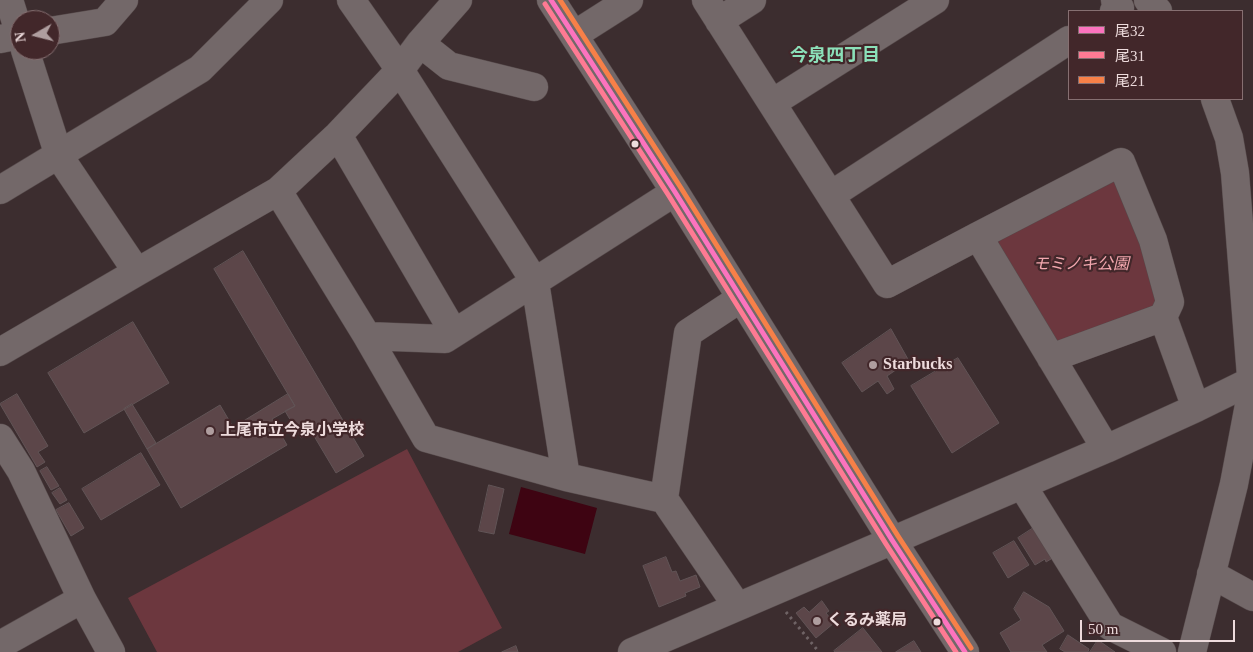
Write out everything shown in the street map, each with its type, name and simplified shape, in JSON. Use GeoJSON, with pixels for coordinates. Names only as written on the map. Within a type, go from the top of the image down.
{"type":"FeatureCollection","features":[{"type":"Feature","properties":{"kind":"street"},"geometry":{"type":"LineString","coordinates":[[0,40],[20,35],[9,0]]}},
{"type":"Feature","properties":{"kind":"street"},"geometry":{"type":"LineString","coordinates":[[60,29],[105,22],[124,0]]}},
{"type":"Feature","properties":{"kind":"street"},"geometry":{"type":"LineString","coordinates":[[0,190],[200,69],[270,0]]}},
{"type":"Feature","properties":{"kind":"street"},"geometry":{"type":"LineString","coordinates":[[351,0],[400,70],[536,282],[566,477]]}},
{"type":"Feature","properties":{"kind":"street"},"geometry":{"type":"LineString","coordinates":[[0,352],[278,191],[338,135],[400,70],[420,43],[458,0]]}},
{"type":"Feature","properties":{"kind":"street"},"geometry":{"type":"LineString","coordinates":[[551,0],[675,192],[892,540],[965,652]]}},
{"type":"Feature","properties":{"kind":"street"},"geometry":{"type":"LineString","coordinates":[[574,35],[629,0]]}},
{"type":"Feature","properties":{"kind":"street"},"geometry":{"type":"LineString","coordinates":[[752,0],[712,10],[887,284],[1121,162],[1153,240],[1170,302],[1163,317],[1051,358]]}},
{"type":"Feature","properties":{"kind":"street"},"geometry":{"type":"LineString","coordinates":[[772,103],[935,0]]}},
{"type":"Feature","properties":{"kind":"street"},"geometry":{"type":"LineString","coordinates":[[1115,0],[1120,8],[1116,10]]}},
{"type":"Feature","properties":{"kind":"street"},"geometry":{"type":"LineString","coordinates":[[1148,0],[1157,10]]}},
{"type":"Feature","properties":{"kind":"street"},"geometry":{"type":"LineString","coordinates":[[831,195],[1068,41]]}},
{"type":"Feature","properties":{"kind":"street"},"geometry":{"type":"LineString","coordinates":[[420,43],[449,66],[534,87]]}},
{"type":"Feature","properties":{"kind":"street"},"geometry":{"type":"LineString","coordinates":[[28,60],[59,156],[137,272]]}},
{"type":"Feature","properties":{"kind":"street"},"geometry":{"type":"LineString","coordinates":[[1192,652],[1234,484],[1252,385],[1235,173],[1229,138],[1215,100]]}},
{"type":"Feature","properties":{"kind":"street"},"geometry":{"type":"LineString","coordinates":[[338,135],[454,333]]}},
{"type":"Feature","properties":{"kind":"street"},"geometry":{"type":"LineString","coordinates":[[278,191],[367,336],[426,438],[566,477],[664,499]]}},
{"type":"Feature","properties":{"kind":"street"},"geometry":{"type":"LineString","coordinates":[[367,336],[445,339],[675,192]]}},
{"type":"Feature","properties":{"kind":"street"},"geometry":{"type":"LineString","coordinates":[[978,236],[1106,449]]}},
{"type":"Feature","properties":{"kind":"street"},"geometry":{"type":"LineString","coordinates":[[737,606],[664,499],[688,333],[741,298]]}},
{"type":"Feature","properties":{"kind":"street"},"geometry":{"type":"LineString","coordinates":[[1163,317],[1196,408]]}},
{"type":"Feature","properties":{"kind":"street"},"geometry":{"type":"LineString","coordinates":[[632,652],[1252,385]]}},
{"type":"Feature","properties":{"kind":"street"},"geometry":{"type":"LineString","coordinates":[[0,438],[21,471],[110,652]]}},
{"type":"Feature","properties":{"kind":"street"},"geometry":{"type":"LineString","coordinates":[[1022,485],[1110,626],[1162,652]]}},
{"type":"Feature","properties":{"kind":"street"},"geometry":{"type":"LineString","coordinates":[[1211,574],[1253,597]]}},
{"type":"Feature","properties":{"kind":"street"},"geometry":{"type":"LineString","coordinates":[[3,637],[82,598]]}},
{"type":"Feature","properties":{"kind":"path"},"geometry":{"type":"LineString","coordinates":[[784,609],[819,652]]}},
{"type":"Feature","properties":{"kind":"green space","name":"モミノキ公園"},"geometry":{"type":"Polygon","coordinates":[[[1109,178],[1121,183],[1161,297],[1157,304],[1063,343],[1051,340],[993,245],[995,236],[1109,178]]]}},
{"type":"Feature","properties":{"kind":"green space"},"geometry":{"type":"Polygon","coordinates":[[[407,449],[502,628],[458,652],[157,652],[128,598],[407,449]]]}},
{"type":"Feature","properties":{"kind":"shaded area"},"geometry":{"type":"Polygon","coordinates":[[[521,487],[597,508],[585,554],[509,534],[521,487]]]}},
{"type":"Feature","properties":{"kind":"building"},"geometry":{"type":"Polygon","coordinates":[[[243,251],[364,456],[336,473],[311,431],[301,438],[285,411],[295,406],[214,269],[243,251]]]}},
{"type":"Feature","properties":{"kind":"building"},"geometry":{"type":"Polygon","coordinates":[[[133,322],[169,383],[84,433],[48,373],[133,322]]]}},
{"type":"Feature","properties":{"kind":"building"},"geometry":{"type":"Polygon","coordinates":[[[891,329],[909,361],[887,376],[894,389],[887,394],[878,381],[862,392],[842,363],[891,329]]]}},
{"type":"Feature","properties":{"kind":"building"},"geometry":{"type":"Polygon","coordinates":[[[958,358],[999,423],[952,453],[911,386],[958,358]]]}},
{"type":"Feature","properties":{"kind":"building"},"geometry":{"type":"Polygon","coordinates":[[[17,394],[48,446],[38,452],[45,462],[37,467],[0,404],[17,394]]]}},
{"type":"Feature","properties":{"kind":"building"},"geometry":{"type":"Polygon","coordinates":[[[288,394],[295,406],[272,419],[287,445],[181,508],[147,449],[220,405],[233,427],[288,394]]]}},
{"type":"Feature","properties":{"kind":"building"},"geometry":{"type":"Polygon","coordinates":[[[132,404],[156,443],[147,449],[124,409],[132,404]]]}},
{"type":"Feature","properties":{"kind":"building"},"geometry":{"type":"Polygon","coordinates":[[[141,453],[160,485],[101,520],[82,489],[141,453]]]}},
{"type":"Feature","properties":{"kind":"building"},"geometry":{"type":"Polygon","coordinates":[[[47,467],[59,486],[51,490],[40,471],[47,467]]]}},
{"type":"Feature","properties":{"kind":"building"},"geometry":{"type":"Polygon","coordinates":[[[489,485],[504,489],[494,534],[479,531],[489,485]]]}},
{"type":"Feature","properties":{"kind":"building"},"geometry":{"type":"Polygon","coordinates":[[[60,488],[67,500],[60,504],[52,493],[60,488]]]}},
{"type":"Feature","properties":{"kind":"building"},"geometry":{"type":"Polygon","coordinates":[[[69,503],[84,528],[71,536],[56,510],[69,503]]]}},
{"type":"Feature","properties":{"kind":"building"},"geometry":{"type":"Polygon","coordinates":[[[1035,527],[1052,555],[1051,559],[1046,562],[1045,559],[1035,565],[1018,538],[1035,527]]]}},
{"type":"Feature","properties":{"kind":"building"},"geometry":{"type":"Polygon","coordinates":[[[1014,541],[1029,565],[1008,578],[993,553],[1014,541]]]}},
{"type":"Feature","properties":{"kind":"building"},"geometry":{"type":"Polygon","coordinates":[[[666,557],[672,572],[676,571],[680,581],[696,575],[700,587],[685,593],[686,596],[659,607],[643,566],[666,557]]]}},
{"type":"Feature","properties":{"kind":"building"},"geometry":{"type":"Polygon","coordinates":[[[1024,592],[1049,607],[1064,631],[1042,645],[1047,652],[1011,652],[1000,633],[1021,620],[1014,609],[1024,592]]]}},
{"type":"Feature","properties":{"kind":"building"},"geometry":{"type":"Polygon","coordinates":[[[822,601],[829,611],[826,613],[834,623],[816,638],[796,613],[804,607],[809,612],[822,601]]]}},
{"type":"Feature","properties":{"kind":"building"},"geometry":{"type":"Polygon","coordinates":[[[863,628],[882,652],[834,651],[863,628]]]}},
{"type":"Feature","properties":{"kind":"building"},"geometry":{"type":"Polygon","coordinates":[[[1068,635],[1089,649],[1088,652],[1065,652],[1060,649],[1068,635]]]}},
{"type":"Feature","properties":{"kind":"building"},"geometry":{"type":"Polygon","coordinates":[[[1098,640],[1115,652],[1090,652],[1098,640]]]}},
{"type":"Feature","properties":{"kind":"building"},"geometry":{"type":"Polygon","coordinates":[[[914,641],[921,652],[896,652],[914,641]]]}},
{"type":"Feature","properties":{"kind":"building"},"geometry":{"type":"Polygon","coordinates":[[[516,646],[518,652],[502,652],[516,646]]]}},
{"type":"Feature","properties":{"kind":"transit line","name":"尾32"},"geometry":{"type":"LineString","coordinates":[[551,0],[675,192],[892,540],[965,652]]}},
{"type":"Feature","properties":{"kind":"transit line","name":"尾21"},"geometry":{"type":"LineString","coordinates":[[560,0],[681,188],[898,536],[971,648]]}},
{"type":"Feature","properties":{"kind":"transit line","name":"尾31"},"geometry":{"type":"LineString","coordinates":[[545,4],[669,196],[886,544],[956,652]]}},
{"type":"Feature","properties":{"kind":"place","name":"Starbucks"},"geometry":{"type":"Point","coordinates":[873,365]}},
{"type":"Feature","properties":{"kind":"place","name":"上尾市立今泉小学校"},"geometry":{"type":"Point","coordinates":[210,431]}},
{"type":"Feature","properties":{"kind":"place","name":"くるみ薬局"},"geometry":{"type":"Point","coordinates":[817,621]}},
{"type":"Feature","properties":{"kind":"district","name":"今泉四丁目"},"geometry":{"type":"Point","coordinates":[835,56]}}]}
